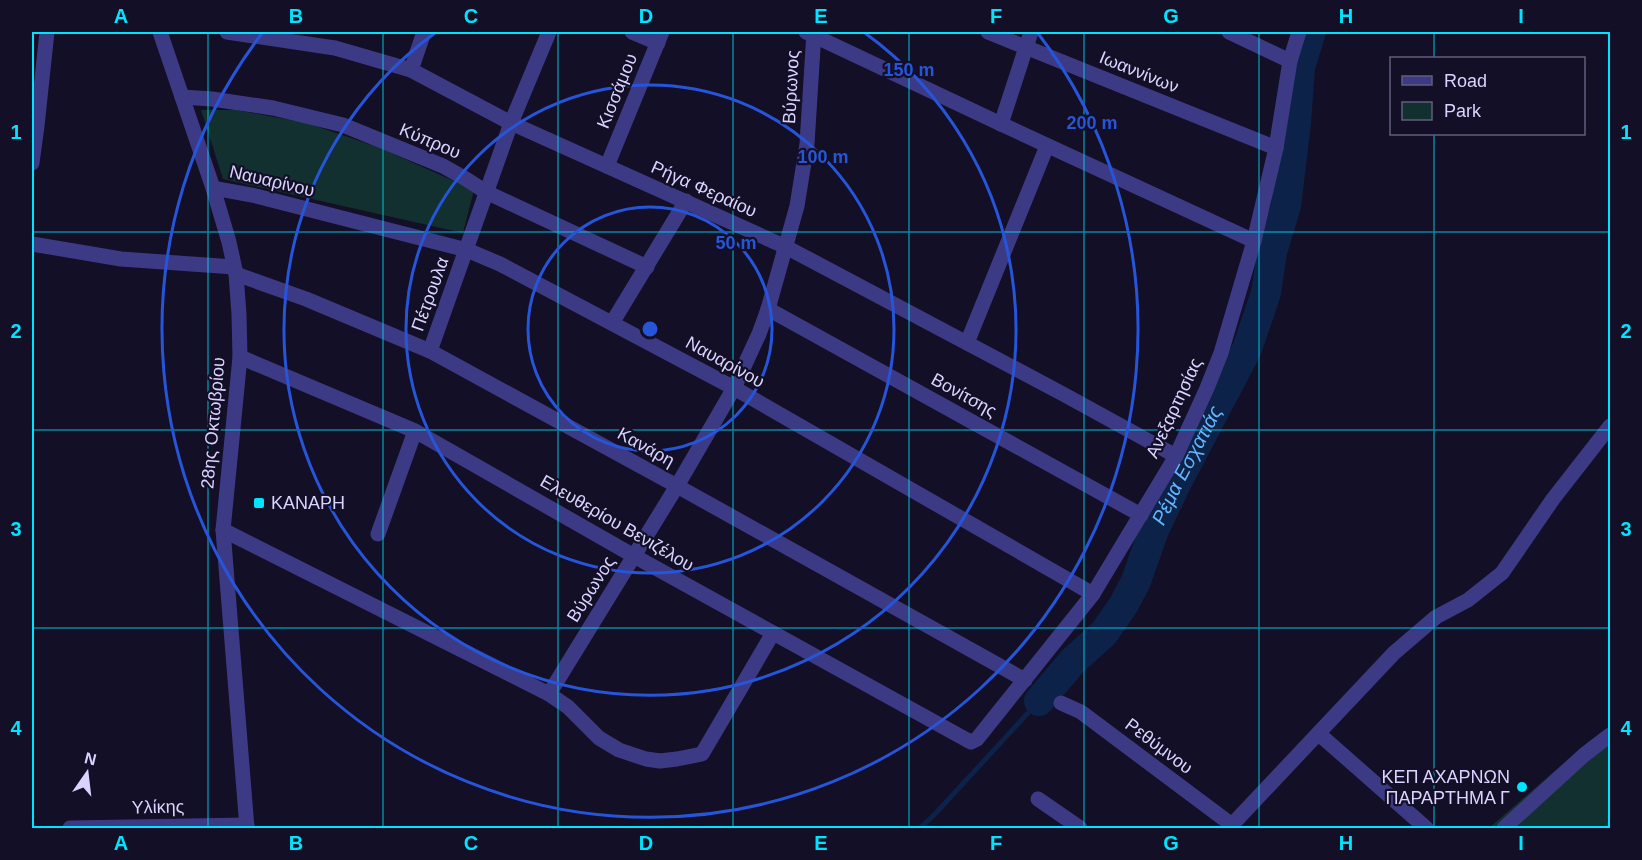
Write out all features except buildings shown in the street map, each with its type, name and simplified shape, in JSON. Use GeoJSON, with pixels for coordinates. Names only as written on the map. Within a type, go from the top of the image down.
{"type":"FeatureCollection","features":[{"type":"Feature","properties":{"kind":"street"},"geometry":{"type":"LineString","coordinates":[[32,163],[47,32]]}},
{"type":"Feature","properties":{"kind":"street","name":"28ης Οκτωβρίου"},"geometry":{"type":"LineString","coordinates":[[160,32],[213,188],[235,270],[240,357],[223,530],[247,827]]}},
{"type":"Feature","properties":{"kind":"street","name":"Ρήγα Φεραίου"},"geometry":{"type":"LineString","coordinates":[[227,32],[335,48],[411,70],[511,123],[786,247],[1176,456]]}},
{"type":"Feature","properties":{"kind":"street"},"geometry":{"type":"LineString","coordinates":[[411,70],[424,32]]}},
{"type":"Feature","properties":{"kind":"street","name":"Πέτρουλα"},"geometry":{"type":"LineString","coordinates":[[430,351],[511,123],[549,32]]}},
{"type":"Feature","properties":{"kind":"street"},"geometry":{"type":"LineString","coordinates":[[632,32],[660,37]]}},
{"type":"Feature","properties":{"kind":"street","name":"Ιωαννίνων"},"geometry":{"type":"LineString","coordinates":[[988,32],[1276,148]]}},
{"type":"Feature","properties":{"kind":"street"},"geometry":{"type":"LineString","coordinates":[[1001,124],[1031,32]]}},
{"type":"Feature","properties":{"kind":"street"},"geometry":{"type":"LineString","coordinates":[[1229,32],[1290,61]]}},
{"type":"Feature","properties":{"kind":"street","name":"Ανεξαρτησίας"},"geometry":{"type":"LineString","coordinates":[[967,740],[972,742],[976,739],[1093,594],[1176,456],[1221,353],[1254,241],[1276,148],[1290,61],[1299,32]]}},
{"type":"Feature","properties":{"kind":"street"},"geometry":{"type":"LineString","coordinates":[[811,33],[1047,146],[1254,241]]}},
{"type":"Feature","properties":{"kind":"street","name":"Βύρωνος"},"geometry":{"type":"LineString","coordinates":[[549,694],[677,486],[734,388],[759,334],[797,206],[807,144],[811,33]]}},
{"type":"Feature","properties":{"kind":"street","name":"Κισσάμου"},"geometry":{"type":"LineString","coordinates":[[607,166],[660,37]]}},
{"type":"Feature","properties":{"kind":"street","name":"Κύπρου"},"geometry":{"type":"LineString","coordinates":[[183,97],[273,108],[343,126],[443,166],[486,192],[647,267]]}},
{"type":"Feature","properties":{"kind":"street"},"geometry":{"type":"LineString","coordinates":[[967,343],[1047,146]]}},
{"type":"Feature","properties":{"kind":"street","name":"Ναυαρίνου"},"geometry":{"type":"LineString","coordinates":[[213,188],[256,196],[467,250],[500,264],[734,388],[1093,594]]}},
{"type":"Feature","properties":{"kind":"street"},"geometry":{"type":"LineString","coordinates":[[612,323],[686,201]]}},
{"type":"Feature","properties":{"kind":"street","name":"Κανάρη"},"geometry":{"type":"LineString","coordinates":[[32,244],[121,259],[235,270],[430,351],[1025,680]]}},
{"type":"Feature","properties":{"kind":"street","name":"Βονίτσης"},"geometry":{"type":"LineString","coordinates":[[768,309],[1141,515]]}},
{"type":"Feature","properties":{"kind":"street","name":"Ελευθερίου Βενιζέλου"},"geometry":{"type":"LineString","coordinates":[[240,357],[415,431],[634,556],[967,740]]}},
{"type":"Feature","properties":{"kind":"street"},"geometry":{"type":"LineString","coordinates":[[1231,827],[1394,653],[1436,616],[1468,600],[1502,573],[1552,499],[1611,426]]}},
{"type":"Feature","properties":{"kind":"street"},"geometry":{"type":"LineString","coordinates":[[378,534],[415,431]]}},
{"type":"Feature","properties":{"kind":"street"},"geometry":{"type":"LineString","coordinates":[[223,530],[549,694],[568,706],[599,738],[619,750],[646,759],[660,761],[702,754],[772,633]]}},
{"type":"Feature","properties":{"kind":"street","name":"Ρεθύμνου"},"geometry":{"type":"LineString","coordinates":[[1060,703],[1081,712],[1231,827]]}},
{"type":"Feature","properties":{"kind":"street"},"geometry":{"type":"LineString","coordinates":[[1319,734],[1426,828]]}},
{"type":"Feature","properties":{"kind":"street"},"geometry":{"type":"LineString","coordinates":[[1504,828],[1584,755],[1611,735]]}},
{"type":"Feature","properties":{"kind":"street"},"geometry":{"type":"LineString","coordinates":[[1038,799],[1080,828]]}},
{"type":"Feature","properties":{"kind":"street","name":"Υλίκης"},"geometry":{"type":"LineString","coordinates":[[70,828],[247,827]]}},
{"type":"Feature","properties":{"kind":"green space"},"geometry":{"type":"Polygon","coordinates":[[[201,110],[236,110],[307,123],[380,148],[474,190],[463,233],[223,179],[201,110]]]}},
{"type":"Feature","properties":{"kind":"green space"},"geometry":{"type":"Polygon","coordinates":[[[1610,727],[1610,828],[1489,828],[1588,742],[1610,727]]]}},
{"type":"Feature","properties":{"kind":"waterway","name":"Ρέμα Εσχατιάς"},"geometry":{"type":"LineString","coordinates":[[1039,701],[1073,661],[1104,633],[1124,604],[1136,581],[1154,530],[1176,484],[1247,349],[1266,293],[1272,252],[1286,206],[1300,67],[1311,32]]}},
{"type":"Feature","properties":{"kind":"waterway","name":"Ρέμα Εσχατιάς"},"geometry":{"type":"LineString","coordinates":[[920,828],[1039,701]]}},
{"type":"Feature","properties":{"kind":"place","name":"ΚΑΝΑΡΗ"},"geometry":{"type":"Point","coordinates":[259,503]}},
{"type":"Feature","properties":{"kind":"place","name":"ΚΕΠ ΑΧΑΡΝΩΝ ΠΑΡΑΡΤΗΜΑ Γ"},"geometry":{"type":"Point","coordinates":[1522,787]}}]}
